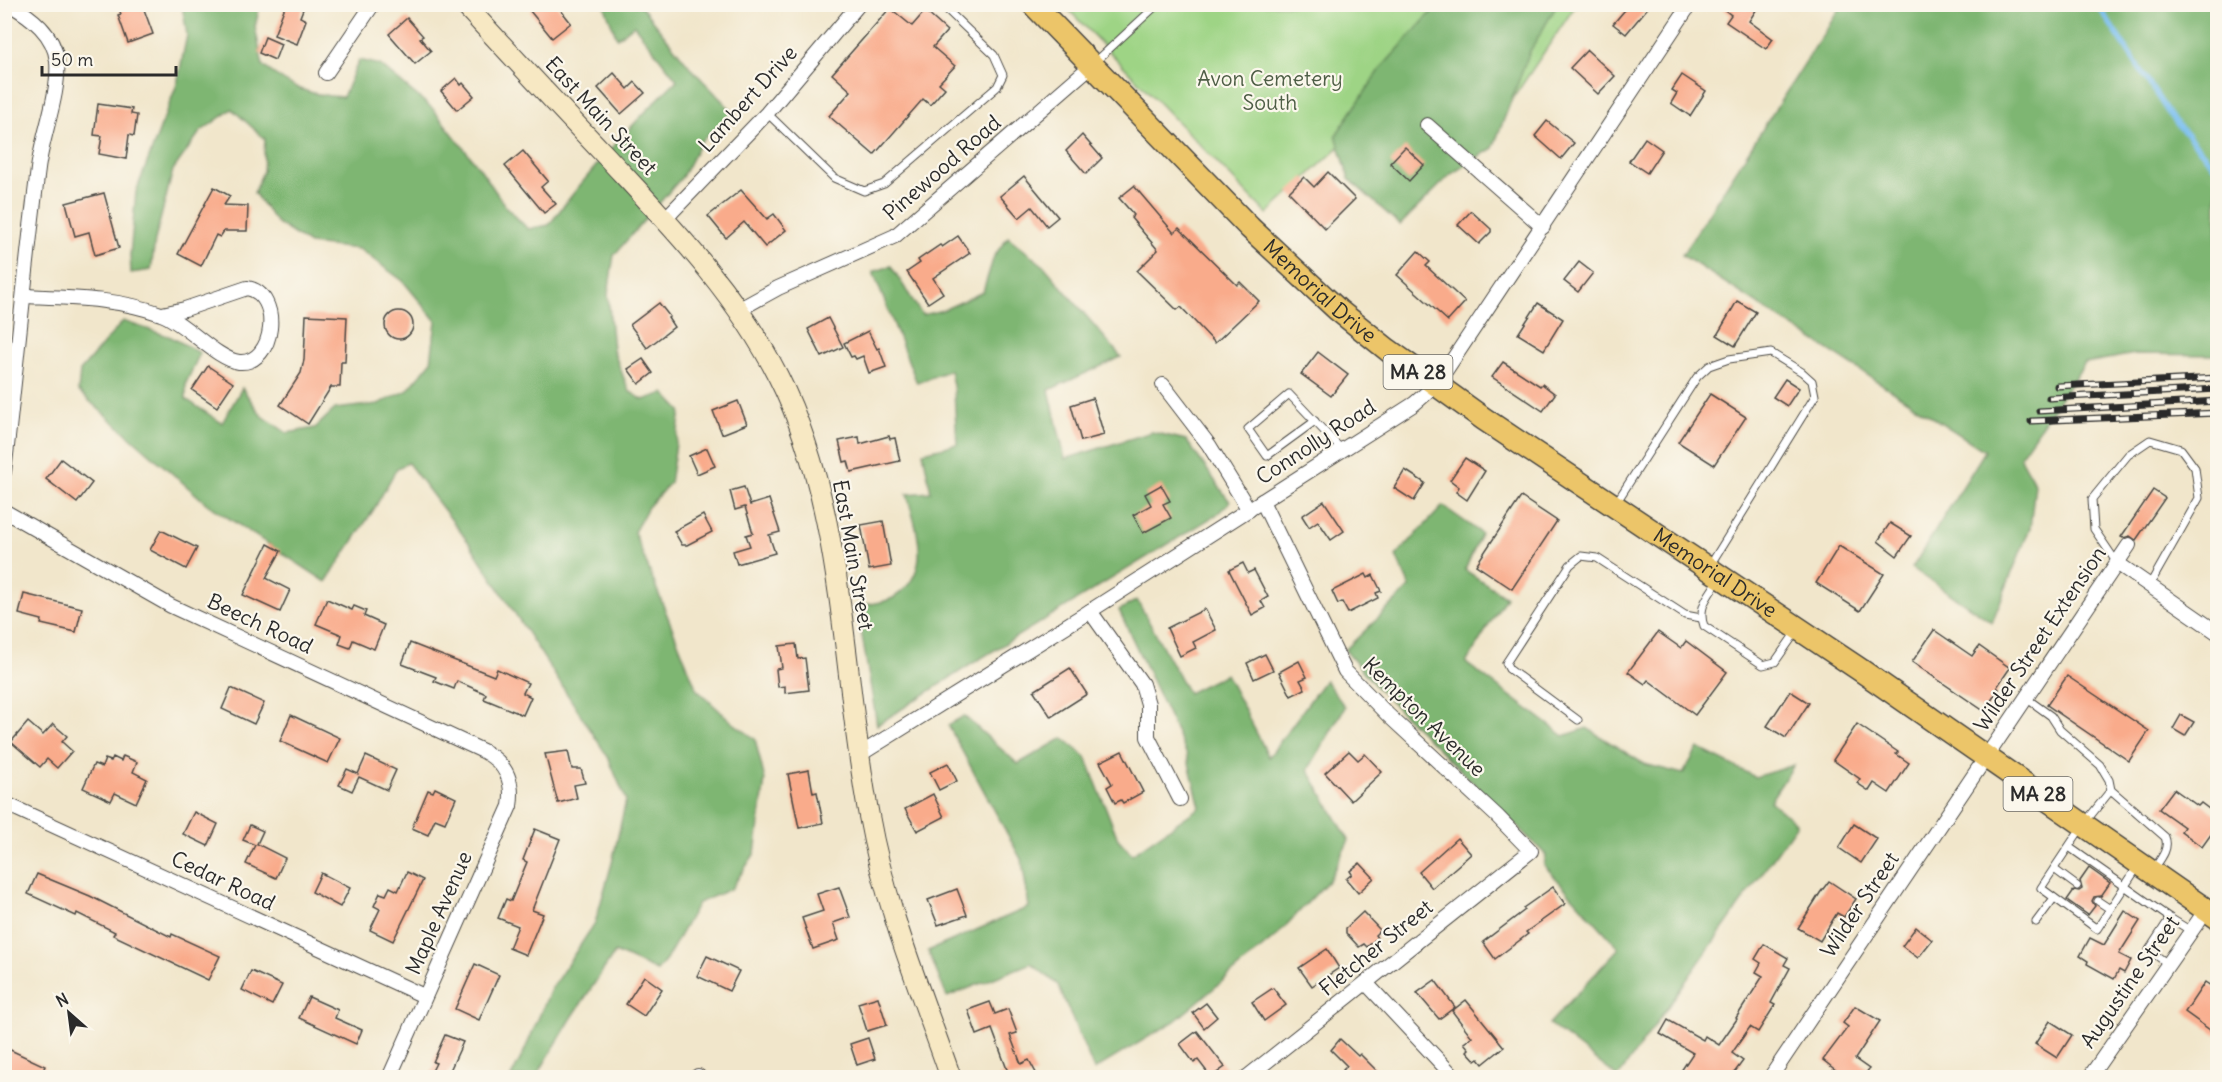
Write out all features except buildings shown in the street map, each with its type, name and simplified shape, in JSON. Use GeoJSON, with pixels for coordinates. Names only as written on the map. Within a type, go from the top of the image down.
{"type":"FeatureCollection","features":[{"type":"Feature","properties":{"kind":"main road","name":"East Main Street"},"geometry":{"type":"LineString","coordinates":[[464,4],[702,261],[740,309],[778,377],[796,416],[815,475],[829,534],[868,813],[885,885],[951,1077]]}},
{"type":"Feature","properties":{"kind":"main road","name":"Memorial Drive"},"geometry":{"type":"LineString","coordinates":[[1034,4],[1210,188],[1290,267],[1338,310],[1436,385],[1859,669],[1984,757]]}},
{"type":"Feature","properties":{"kind":"main road","name":"MA 28"},"geometry":{"type":"LineString","coordinates":[[1984,757],[2212,914]]}},
{"type":"Feature","properties":{"kind":"street"},"geometry":{"type":"LineString","coordinates":[[4,472],[38,166],[57,75],[57,59],[46,33],[36,22],[9,4]]}},
{"type":"Feature","properties":{"kind":"street"},"geometry":{"type":"LineString","coordinates":[[326,73],[373,4]]}},
{"type":"Feature","properties":{"kind":"street","name":"Lambert Drive"},"geometry":{"type":"LineString","coordinates":[[665,219],[767,113],[859,4]]}},
{"type":"Feature","properties":{"kind":"street","name":"Connolly Road"},"geometry":{"type":"LineString","coordinates":[[859,755],[1249,510],[1414,404],[1436,385],[1690,4]]}},
{"type":"Feature","properties":{"kind":"street","name":"Pinewood Road"},"geometry":{"type":"LineString","coordinates":[[740,309],[778,288],[895,236],[1092,65]]}},
{"type":"Feature","properties":{"kind":"street"},"geometry":{"type":"LineString","coordinates":[[1427,125],[1543,227]]}},
{"type":"Feature","properties":{"kind":"street"},"geometry":{"type":"LineString","coordinates":[[24,296],[117,303],[162,314],[225,356],[239,362],[253,358],[262,351],[271,322],[267,306],[259,293],[248,288],[185,309],[162,314]]}},
{"type":"Feature","properties":{"kind":"street"},"geometry":{"type":"LineString","coordinates":[[1163,385],[1209,445],[1249,510]]}},
{"type":"Feature","properties":{"kind":"street","name":"Kempton Avenue"},"geometry":{"type":"LineString","coordinates":[[1262,501],[1345,671],[1531,851]]}},
{"type":"Feature","properties":{"kind":"street","name":"Beech Road"},"geometry":{"type":"LineString","coordinates":[[4,511],[171,606],[483,751],[503,765]]}},
{"type":"Feature","properties":{"kind":"street","name":"Wilder Street Extension"},"geometry":{"type":"LineString","coordinates":[[1984,757],[2129,545]]}},
{"type":"Feature","properties":{"kind":"street"},"geometry":{"type":"LineString","coordinates":[[2117,563],[2217,633]]}},
{"type":"Feature","properties":{"kind":"street"},"geometry":{"type":"LineString","coordinates":[[1090,611],[1142,684],[1148,704],[1148,737],[1180,799]]}},
{"type":"Feature","properties":{"kind":"street","name":"Wilder Street"},"geometry":{"type":"LineString","coordinates":[[1770,1077],[1984,757]]}},
{"type":"Feature","properties":{"kind":"street","name":"Maple Avenue"},"geometry":{"type":"LineString","coordinates":[[389,1077],[510,806],[511,787],[503,765]]}},
{"type":"Feature","properties":{"kind":"street","name":"Cedar Road"},"geometry":{"type":"LineString","coordinates":[[4,802],[424,996]]}},
{"type":"Feature","properties":{"kind":"street","name":"Fletcher Street"},"geometry":{"type":"LineString","coordinates":[[1246,1077],[1531,851]]}},
{"type":"Feature","properties":{"kind":"street","name":"Augustine Street"},"geometry":{"type":"LineString","coordinates":[[2089,1077],[2191,931],[2212,914]]}},
{"type":"Feature","properties":{"kind":"street"},"geometry":{"type":"LineString","coordinates":[[1366,983],[1455,1077]]}},
{"type":"Feature","properties":{"kind":"lane"},"geometry":{"type":"LineString","coordinates":[[767,113],[834,178],[864,191],[884,184],[997,87],[1003,75],[994,55],[941,4]]}},
{"type":"Feature","properties":{"kind":"lane"},"geometry":{"type":"LineString","coordinates":[[1092,65],[1158,4]]}},
{"type":"Feature","properties":{"kind":"lane"},"geometry":{"type":"LineString","coordinates":[[1615,506],[1697,377],[1709,366],[1729,359],[1771,353],[1802,372],[1812,381],[1815,396],[1714,573],[1701,609],[1704,626],[1763,665],[1775,662],[1798,629]]}},
{"type":"Feature","properties":{"kind":"lane"},"geometry":{"type":"LineString","coordinates":[[1315,422],[1267,456],[1248,429],[1289,394],[1342,450]]}},
{"type":"Feature","properties":{"kind":"lane"},"geometry":{"type":"LineString","coordinates":[[2117,563],[2094,530],[2092,499],[2128,455],[2150,440],[2181,449],[2195,468],[2199,498],[2149,586]]}},
{"type":"Feature","properties":{"kind":"lane"},"geometry":{"type":"LineString","coordinates":[[1578,720],[1509,669],[1506,663],[1570,565],[1581,556],[1597,558],[1685,615],[1701,618]]}},
{"type":"Feature","properties":{"kind":"lane"},"geometry":{"type":"LineString","coordinates":[[2026,698],[2050,716],[2060,730],[2100,765],[2109,780],[2111,790],[2168,840],[2167,848],[2125,886],[2097,929],[2041,888],[2083,825],[2111,790]]}},
{"type":"Feature","properties":{"kind":"lane"},"geometry":{"type":"LineString","coordinates":[[2069,847],[2191,931]]}},
{"type":"Feature","properties":{"kind":"lane"},"geometry":{"type":"LineString","coordinates":[[2054,869],[2077,886]]}},
{"type":"Feature","properties":{"kind":"lane"},"geometry":{"type":"LineString","coordinates":[[2036,922],[2054,898]]}},
{"type":"Feature","properties":{"kind":"lane"},"geometry":{"type":"LineString","coordinates":[[2098,901],[2110,909]]}},
{"type":"Feature","properties":{"kind":"lane"},"geometry":{"type":"LineString","coordinates":[[2168,964],[2149,950],[2170,918]]}},
{"type":"Feature","properties":{"kind":"green space"},"geometry":{"type":"Polygon","coordinates":[[[182,5],[260,5],[255,27],[263,66],[300,89],[343,97],[359,60],[380,65],[433,109],[481,170],[506,207],[528,229],[549,225],[610,150],[677,80],[634,25],[617,38],[604,5],[640,5],[690,67],[734,113],[701,141],[682,177],[614,255],[608,294],[613,350],[629,391],[643,400],[664,393],[681,411],[670,483],[648,507],[634,532],[697,690],[732,722],[755,739],[765,780],[755,853],[731,889],[698,903],[666,960],[657,971],[615,952],[536,1077],[511,1077],[551,989],[595,923],[612,863],[626,800],[608,757],[470,544],[408,463],[397,468],[374,509],[326,582],[207,504],[78,391],[80,371],[123,321],[171,337],[200,353],[186,383],[186,399],[222,423],[242,388],[261,415],[287,433],[315,428],[335,409],[378,404],[407,391],[431,362],[436,321],[403,281],[359,249],[309,244],[277,223],[254,193],[263,171],[265,139],[232,109],[200,132],[173,170],[155,240],[151,270],[131,273],[130,255],[136,192],[177,84],[187,35],[182,5]]]}},
{"type":"Feature","properties":{"kind":"green space","name":"Avon Cemetery South"},"geometry":{"type":"Polygon","coordinates":[[[1064,5],[1576,5],[1480,147],[1391,99],[1267,214],[1064,5]]]}},
{"type":"Feature","properties":{"kind":"green space"},"geometry":{"type":"Polygon","coordinates":[[[1438,5],[1557,5],[1530,51],[1493,148],[1451,174],[1400,225],[1349,179],[1336,135],[1382,67],[1438,5]]]}},
{"type":"Feature","properties":{"kind":"green space"},"geometry":{"type":"Polygon","coordinates":[[[1842,5],[2217,5],[2217,355],[2135,354],[2085,363],[2020,456],[2035,484],[2030,528],[1992,622],[1912,568],[1985,451],[1682,255],[1842,5]]]}},
{"type":"Feature","properties":{"kind":"green space"},"geometry":{"type":"Polygon","coordinates":[[[1008,237],[1044,266],[1121,357],[1049,390],[1065,459],[1152,432],[1186,440],[1230,502],[1216,515],[970,665],[877,725],[857,606],[893,598],[906,588],[914,576],[918,564],[918,537],[907,494],[931,492],[923,452],[957,444],[954,391],[950,370],[917,383],[873,272],[891,266],[922,315],[943,310],[983,292],[994,256],[1008,237]]]}},
{"type":"Feature","properties":{"kind":"green space"},"geometry":{"type":"Polygon","coordinates":[[[1443,506],[1481,533],[1465,570],[1506,597],[1466,663],[1564,736],[1587,728],[1644,764],[1683,774],[1698,748],[1755,777],[1794,765],[1770,801],[1797,824],[1618,1077],[1549,1024],[1619,948],[1544,865],[1546,855],[1379,690],[1345,650],[1410,587],[1396,556],[1443,506]]]}},
{"type":"Feature","properties":{"kind":"green space"},"geometry":{"type":"Polygon","coordinates":[[[1137,600],[1188,693],[1226,674],[1269,757],[1325,680],[1345,707],[1308,770],[1349,840],[1329,880],[1276,936],[1175,1021],[1094,1070],[1058,985],[1031,963],[947,997],[928,951],[1029,907],[1022,861],[948,725],[964,716],[1018,764],[1063,738],[1086,757],[1118,839],[1132,854],[1200,807],[1187,755],[1119,610],[1137,600]]]}},
{"type":"Feature","properties":{"kind":"waterway"},"geometry":{"type":"LineString","coordinates":[[2097,4],[2171,117],[2218,170]]}},
{"type":"Feature","properties":{"kind":"railway"},"geometry":{"type":"LineString","coordinates":[[2057,386],[2218,378]]}},
{"type":"Feature","properties":{"kind":"railway"},"geometry":{"type":"LineString","coordinates":[[2049,398],[2218,389]]}},
{"type":"Feature","properties":{"kind":"railway"},"geometry":{"type":"LineString","coordinates":[[2039,411],[2218,401]]}},
{"type":"Feature","properties":{"kind":"railway"},"geometry":{"type":"LineString","coordinates":[[2031,421],[2218,413]]}}]}
